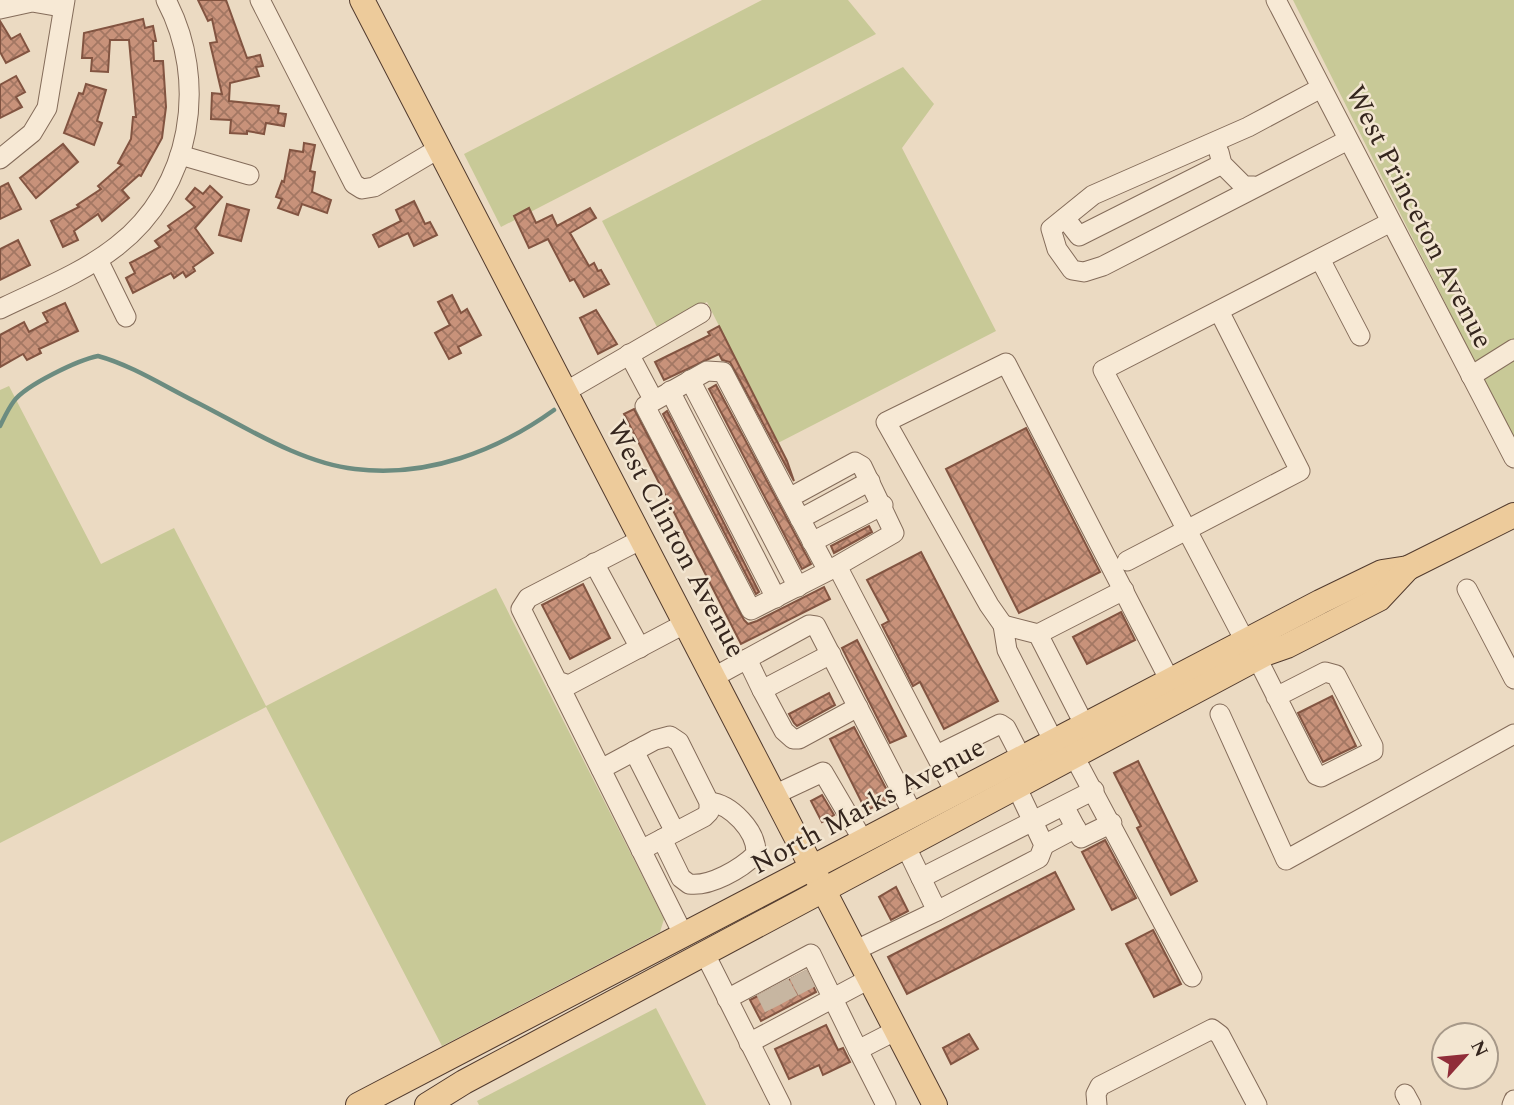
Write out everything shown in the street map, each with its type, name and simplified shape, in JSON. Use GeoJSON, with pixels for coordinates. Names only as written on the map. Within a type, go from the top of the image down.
{"type":"FeatureCollection","features":[{"type":"Feature","properties":{"kind":"main road","name":"West Clinton Avenue"},"geometry":{"type":"LineString","coordinates":[[362,0],[820,879],[897,1030],[927,1102]]}},
{"type":"Feature","properties":{"kind":"main road","name":"North Marks Avenue"},"geometry":{"type":"LineString","coordinates":[[358,1105],[684,936],[820,879],[906,847],[1075,758],[1256,651],[1320,602],[1382,572],[1408,568],[1514,515]]}},
{"type":"Feature","properties":{"kind":"main road","name":"North Marks Avenue"},"geometry":{"type":"LineString","coordinates":[[428,1105],[454,1098],[705,954],[820,879],[864,842],[1170,681],[1256,651],[1287,646],[1379,599],[1408,568]]}},
{"type":"Feature","properties":{"kind":"street"},"geometry":{"type":"LineString","coordinates":[[0,309],[98,260],[120,244],[148,215],[171,178],[180,155],[189,112],[190,76],[186,51],[166,0]]}},
{"type":"Feature","properties":{"kind":"street"},"geometry":{"type":"LineString","coordinates":[[260,0],[354,184],[362,189],[374,187],[438,149]]}},
{"type":"Feature","properties":{"kind":"street","name":"West Princeton Avenue"},"geometry":{"type":"LineString","coordinates":[[1276,0],[1389,223],[1514,458]]}},
{"type":"Feature","properties":{"kind":"street"},"geometry":{"type":"LineString","coordinates":[[0,9],[32,2],[63,4],[47,108],[32,133],[0,159]]}},
{"type":"Feature","properties":{"kind":"street"},"geometry":{"type":"LineString","coordinates":[[1321,88],[1217,140],[1093,195],[1051,229],[1057,249],[1072,270],[1084,272],[1104,266],[1185,226],[1254,186],[1348,140]]}},
{"type":"Feature","properties":{"kind":"street"},"geometry":{"type":"LineString","coordinates":[[1217,140],[1222,164],[1244,186],[1254,186]]}},
{"type":"Feature","properties":{"kind":"street"},"geometry":{"type":"LineString","coordinates":[[180,155],[249,175]]}},
{"type":"Feature","properties":{"kind":"street"},"geometry":{"type":"LineString","coordinates":[[1065,218],[1079,236],[1222,164]]}},
{"type":"Feature","properties":{"kind":"street"},"geometry":{"type":"LineString","coordinates":[[1276,697],[1325,672],[1336,675],[1373,746],[1373,751],[1321,777],[1316,775],[1276,697],[1256,651],[1187,530],[1103,370],[1389,223]]}},
{"type":"Feature","properties":{"kind":"street"},"geometry":{"type":"LineString","coordinates":[[1320,259],[1360,337]]}},
{"type":"Feature","properties":{"kind":"street"},"geometry":{"type":"LineString","coordinates":[[98,260],[126,317]]}},
{"type":"Feature","properties":{"kind":"street"},"geometry":{"type":"LineString","coordinates":[[1127,561],[1300,471],[1219,311]]}},
{"type":"Feature","properties":{"kind":"street"},"geometry":{"type":"LineString","coordinates":[[565,392],[701,313]]}},
{"type":"Feature","properties":{"kind":"street"},"geometry":{"type":"LineString","coordinates":[[1471,376],[1514,349]]}},
{"type":"Feature","properties":{"kind":"street"},"geometry":{"type":"LineString","coordinates":[[629,354],[662,395],[776,598]]}},
{"type":"Feature","properties":{"kind":"street"},"geometry":{"type":"LineString","coordinates":[[1044,845],[1017,788],[1022,775],[1047,756],[1054,742],[1007,650],[1003,625],[989,605],[886,422],[1006,363],[1170,681]]}},
{"type":"Feature","properties":{"kind":"street"},"geometry":{"type":"LineString","coordinates":[[789,498],[855,462],[862,466],[883,505],[894,533],[832,569],[754,610],[748,609],[645,411],[645,405],[708,371],[723,372],[812,542],[832,569],[937,755],[956,794]]}},
{"type":"Feature","properties":{"kind":"street"},"geometry":{"type":"LineString","coordinates":[[690,380],[798,587]]}},
{"type":"Feature","properties":{"kind":"street"},"geometry":{"type":"LineString","coordinates":[[800,519],[870,481]]}},
{"type":"Feature","properties":{"kind":"street"},"geometry":{"type":"LineString","coordinates":[[812,542],[883,505]]}},
{"type":"Feature","properties":{"kind":"street"},"geometry":{"type":"LineString","coordinates":[[642,539],[528,598],[521,609],[684,936]]}},
{"type":"Feature","properties":{"kind":"street"},"geometry":{"type":"LineString","coordinates":[[594,564],[640,648]]}},
{"type":"Feature","properties":{"kind":"street"},"geometry":{"type":"LineString","coordinates":[[1467,589],[1514,680]]}},
{"type":"Feature","properties":{"kind":"street"},"geometry":{"type":"LineString","coordinates":[[1003,625],[1038,634],[1124,590]]}},
{"type":"Feature","properties":{"kind":"street"},"geometry":{"type":"LineString","coordinates":[[557,681],[569,685],[686,623]]}},
{"type":"Feature","properties":{"kind":"street"},"geometry":{"type":"LineString","coordinates":[[715,677],[809,625],[816,625],[914,816]]}},
{"type":"Feature","properties":{"kind":"street"},"geometry":{"type":"LineString","coordinates":[[1038,634],[1085,726]]}},
{"type":"Feature","properties":{"kind":"street"},"geometry":{"type":"LineString","coordinates":[[762,690],[831,654]]}},
{"type":"Feature","properties":{"kind":"street"},"geometry":{"type":"LineString","coordinates":[[747,659],[784,731],[793,739],[858,707]]}},
{"type":"Feature","properties":{"kind":"street"},"geometry":{"type":"LineString","coordinates":[[1220,714],[1286,860],[1514,734]]}},
{"type":"Feature","properties":{"kind":"street"},"geometry":{"type":"LineString","coordinates":[[937,755],[1000,724],[1006,728],[1022,759]]}},
{"type":"Feature","properties":{"kind":"street"},"geometry":{"type":"LineString","coordinates":[[601,769],[655,740],[670,736],[679,742],[709,802],[709,812],[704,817],[641,850]]}},
{"type":"Feature","properties":{"kind":"street"},"geometry":{"type":"LineString","coordinates":[[634,751],[669,836],[681,878],[689,884],[710,882],[749,861],[756,854],[753,837],[727,806],[709,802]]}},
{"type":"Feature","properties":{"kind":"street"},"geometry":{"type":"LineString","coordinates":[[1075,758],[1192,977]]}},
{"type":"Feature","properties":{"kind":"street"},"geometry":{"type":"LineString","coordinates":[[776,794],[823,772],[864,842]]}},
{"type":"Feature","properties":{"kind":"street"},"geometry":{"type":"LineString","coordinates":[[921,878],[1094,790]]}},
{"type":"Feature","properties":{"kind":"street"},"geometry":{"type":"LineString","coordinates":[[1064,806],[1081,838],[1112,823]]}},
{"type":"Feature","properties":{"kind":"street"},"geometry":{"type":"LineString","coordinates":[[856,950],[1039,858],[1044,845],[1076,828]]}},
{"type":"Feature","properties":{"kind":"street"},"geometry":{"type":"LineString","coordinates":[[906,847],[937,911]]}},
{"type":"Feature","properties":{"kind":"street"},"geometry":{"type":"LineString","coordinates":[[705,954],[781,1105]]}},
{"type":"Feature","properties":{"kind":"street"},"geometry":{"type":"LineString","coordinates":[[727,999],[778,978],[811,954],[886,1105]]}},
{"type":"Feature","properties":{"kind":"street"},"geometry":{"type":"LineString","coordinates":[[749,1043],[787,1015],[813,1001],[833,997],[870,978]]}},
{"type":"Feature","properties":{"kind":"street"},"geometry":{"type":"LineString","coordinates":[[1097,1105],[1096,1094],[1100,1086],[1212,1028],[1220,1035],[1257,1105]]}},
{"type":"Feature","properties":{"kind":"street"},"geometry":{"type":"LineString","coordinates":[[858,1050],[897,1030]]}},
{"type":"Feature","properties":{"kind":"green space"},"geometry":{"type":"Polygon","coordinates":[[[762,0],[848,0],[876,34],[501,227],[464,154],[762,0]]]}},
{"type":"Feature","properties":{"kind":"green space"},"geometry":{"type":"Polygon","coordinates":[[[1293,0],[1514,0],[1514,440],[1293,0]]]}},
{"type":"Feature","properties":{"kind":"green space"},"geometry":{"type":"Polygon","coordinates":[[[903,67],[934,104],[902,148],[996,331],[778,443],[707,302],[657,327],[602,221],[903,67]]]}},
{"type":"Feature","properties":{"kind":"green space"},"geometry":{"type":"Polygon","coordinates":[[[9,386],[101,564],[174,528],[266,706],[496,588],[664,919],[660,932],[442,1046],[266,707],[0,843],[0,390],[9,386]]]}},
{"type":"Feature","properties":{"kind":"green space"},"geometry":{"type":"Polygon","coordinates":[[[656,1008],[706,1105],[479,1105],[477,1101],[656,1008]]]}},
{"type":"Feature","properties":{"kind":"building"},"geometry":{"type":"Polygon","coordinates":[[[198,0],[226,0],[247,58],[260,55],[263,66],[256,67],[259,76],[230,83],[229,101],[279,106],[278,113],[286,114],[284,126],[266,123],[264,134],[247,131],[247,134],[230,133],[231,120],[211,119],[212,93],[222,94],[210,43],[217,42],[212,19],[208,21],[198,0]]]}},
{"type":"Feature","properties":{"kind":"building"},"geometry":{"type":"Polygon","coordinates":[[[143,19],[145,28],[153,26],[156,41],[153,41],[154,61],[163,61],[166,107],[162,138],[141,176],[122,190],[129,198],[102,221],[98,214],[74,231],[78,240],[63,247],[51,221],[79,207],[77,205],[101,189],[98,186],[122,165],[118,163],[131,139],[133,117],[136,117],[129,40],[110,40],[108,72],[91,71],[92,58],[82,58],[84,33],[143,19]]]}},
{"type":"Feature","properties":{"kind":"building"},"geometry":{"type":"Polygon","coordinates":[[[0,21],[11,39],[20,34],[29,51],[6,63],[0,52],[0,21]]]}},
{"type":"Feature","properties":{"kind":"building"},"geometry":{"type":"Polygon","coordinates":[[[16,76],[25,92],[16,97],[22,107],[0,118],[0,85],[16,76]]]}},
{"type":"Feature","properties":{"kind":"building"},"geometry":{"type":"Polygon","coordinates":[[[86,84],[106,90],[97,121],[102,123],[94,145],[64,133],[79,93],[83,94],[86,84]]]}},
{"type":"Feature","properties":{"kind":"building"},"geometry":{"type":"Polygon","coordinates":[[[304,143],[315,145],[310,171],[315,172],[312,192],[331,200],[327,213],[302,204],[298,215],[278,208],[282,199],[276,197],[282,181],[284,182],[290,150],[303,152],[304,143]]]}},
{"type":"Feature","properties":{"kind":"building"},"geometry":{"type":"Polygon","coordinates":[[[63,144],[78,162],[36,198],[20,178],[63,144]]]}},
{"type":"Feature","properties":{"kind":"building"},"geometry":{"type":"Polygon","coordinates":[[[8,183],[21,209],[0,219],[0,187],[8,183]]]}},
{"type":"Feature","properties":{"kind":"building"},"geometry":{"type":"Polygon","coordinates":[[[210,186],[222,197],[195,228],[213,253],[193,267],[195,271],[186,277],[183,272],[174,278],[171,273],[133,293],[126,278],[135,273],[130,263],[160,247],[155,241],[171,230],[168,226],[195,207],[186,199],[195,188],[203,194],[210,186]]]}},
{"type":"Feature","properties":{"kind":"building"},"geometry":{"type":"Polygon","coordinates":[[[414,201],[425,224],[430,222],[437,235],[414,246],[408,233],[379,247],[373,235],[401,221],[396,210],[414,201]]]}},
{"type":"Feature","properties":{"kind":"building"},"geometry":{"type":"Polygon","coordinates":[[[227,204],[249,210],[241,241],[219,235],[227,204]]]}},
{"type":"Feature","properties":{"kind":"building"},"geometry":{"type":"Polygon","coordinates":[[[529,208],[536,223],[552,215],[557,226],[590,208],[596,218],[570,233],[589,266],[594,263],[609,284],[584,297],[574,279],[570,281],[548,239],[529,248],[514,216],[529,208]]]}},
{"type":"Feature","properties":{"kind":"building"},"geometry":{"type":"Polygon","coordinates":[[[18,240],[30,265],[0,280],[0,249],[18,240]]]}},
{"type":"Feature","properties":{"kind":"building"},"geometry":{"type":"Polygon","coordinates":[[[452,295],[461,313],[467,309],[481,335],[458,347],[461,353],[449,359],[435,333],[450,325],[438,302],[452,295]]]}},
{"type":"Feature","properties":{"kind":"building"},"geometry":{"type":"Polygon","coordinates":[[[65,303],[78,331],[39,349],[41,353],[27,360],[23,354],[0,367],[0,335],[24,322],[29,332],[48,322],[43,313],[65,303]]]}},
{"type":"Feature","properties":{"kind":"building"},"geometry":{"type":"Polygon","coordinates":[[[596,310],[617,344],[598,354],[580,318],[596,310]]]}},
{"type":"Feature","properties":{"kind":"building"},"geometry":{"type":"Polygon","coordinates":[[[719,326],[787,461],[794,481],[730,362],[722,360],[719,354],[664,380],[655,362],[710,335],[708,332],[719,326]]]}},
{"type":"Feature","properties":{"kind":"building"},"geometry":{"type":"Polygon","coordinates":[[[716,385],[811,564],[802,569],[709,389],[716,385]]]}},
{"type":"Feature","properties":{"kind":"building"},"geometry":{"type":"Polygon","coordinates":[[[634,409],[748,624],[824,587],[830,599],[741,644],[624,414],[634,409]]]}},
{"type":"Feature","properties":{"kind":"building"},"geometry":{"type":"Polygon","coordinates":[[[667,411],[759,592],[756,594],[663,414],[667,411]]]}},
{"type":"Feature","properties":{"kind":"building"},"geometry":{"type":"Polygon","coordinates":[[[1026,428],[1100,572],[1019,613],[946,469],[1026,428]]]}},
{"type":"Feature","properties":{"kind":"building"},"geometry":{"type":"Polygon","coordinates":[[[869,526],[872,532],[834,553],[831,546],[869,526]]]}},
{"type":"Feature","properties":{"kind":"building"},"geometry":{"type":"Polygon","coordinates":[[[921,552],[998,701],[944,729],[920,682],[913,686],[882,625],[889,621],[867,580],[921,552]]]}},
{"type":"Feature","properties":{"kind":"building"},"geometry":{"type":"Polygon","coordinates":[[[583,584],[610,638],[570,659],[542,605],[583,584]]]}},
{"type":"Feature","properties":{"kind":"building"},"geometry":{"type":"Polygon","coordinates":[[[1121,612],[1135,640],[1087,664],[1073,637],[1121,612]]]}},
{"type":"Feature","properties":{"kind":"building"},"geometry":{"type":"Polygon","coordinates":[[[857,640],[906,736],[890,743],[842,648],[857,640]]]}},
{"type":"Feature","properties":{"kind":"building"},"geometry":{"type":"Polygon","coordinates":[[[829,693],[835,705],[797,726],[794,723],[789,714],[829,693]]]}},
{"type":"Feature","properties":{"kind":"building"},"geometry":{"type":"Polygon","coordinates":[[[1332,696],[1356,746],[1323,762],[1298,713],[1332,696]]]}},
{"type":"Feature","properties":{"kind":"building"},"geometry":{"type":"Polygon","coordinates":[[[854,727],[891,798],[866,811],[830,739],[854,727]]]}},
{"type":"Feature","properties":{"kind":"building"},"geometry":{"type":"Polygon","coordinates":[[[1138,761],[1197,881],[1171,895],[1137,828],[1141,826],[1114,773],[1138,761]]]}},
{"type":"Feature","properties":{"kind":"building"},"geometry":{"type":"Polygon","coordinates":[[[822,795],[834,815],[822,822],[811,801],[822,795]]]}},
{"type":"Feature","properties":{"kind":"building"},"geometry":{"type":"Polygon","coordinates":[[[1105,840],[1136,898],[1112,910],[1082,852],[1105,840]]]}},
{"type":"Feature","properties":{"kind":"building"},"geometry":{"type":"Polygon","coordinates":[[[1055,872],[1074,909],[907,994],[888,957],[1055,872]]]}},
{"type":"Feature","properties":{"kind":"building"},"geometry":{"type":"Polygon","coordinates":[[[896,887],[908,911],[891,920],[879,897],[896,887]]]}},
{"type":"Feature","properties":{"kind":"building"},"geometry":{"type":"Polygon","coordinates":[[[1153,930],[1181,984],[1154,997],[1126,944],[1153,930]]]}},
{"type":"Feature","properties":{"kind":"building"},"geometry":{"type":"Polygon","coordinates":[[[806,971],[816,992],[761,1021],[750,1000],[806,971]]]}},
{"type":"Feature","properties":{"kind":"building"},"geometry":{"type":"Polygon","coordinates":[[[826,1025],[838,1050],[843,1048],[850,1062],[823,1075],[819,1065],[789,1079],[775,1049],[826,1025]]]}},
{"type":"Feature","properties":{"kind":"building"},"geometry":{"type":"Polygon","coordinates":[[[969,1034],[978,1049],[951,1064],[943,1048],[969,1034]]]}},
{"type":"Feature","properties":{"kind":"waterway"},"geometry":{"type":"LineString","coordinates":[[0,426],[14,401],[29,388],[66,368],[98,356],[135,370],[293,451],[355,469],[408,469],[460,458],[509,438],[554,410]]}},
{"type":"Feature","properties":{"kind":"tunnel"},"geometry":{"type":"LineString","coordinates":[[798,974],[809,995]]}},
{"type":"Feature","properties":{"kind":"tunnel"},"geometry":{"type":"LineString","coordinates":[[780,983],[792,1005]]}},
{"type":"Feature","properties":{"kind":"tunnel"},"geometry":{"type":"LineString","coordinates":[[765,991],[776,1013]]}}]}
